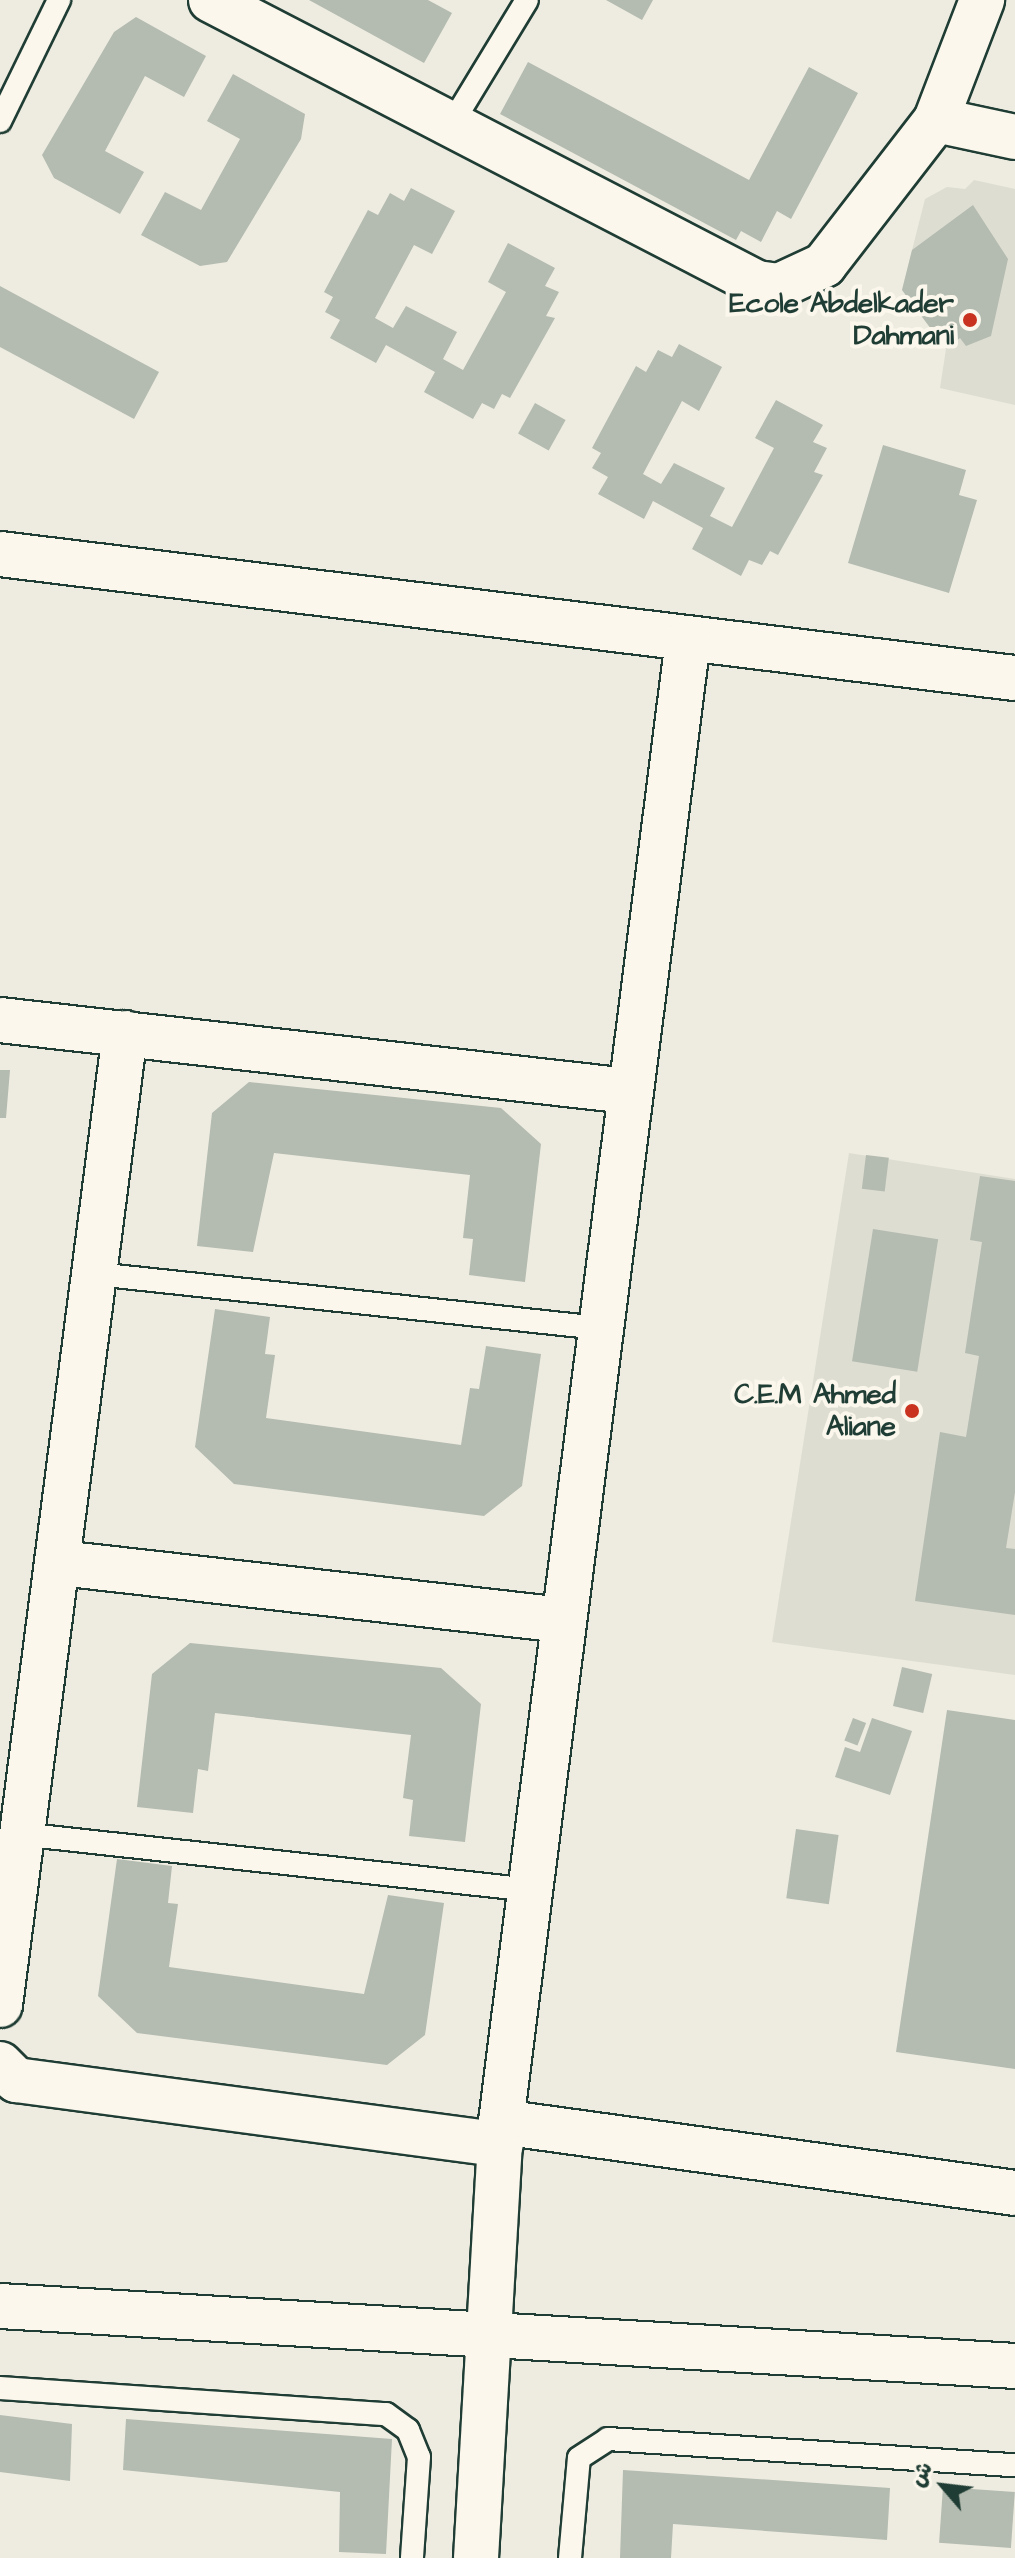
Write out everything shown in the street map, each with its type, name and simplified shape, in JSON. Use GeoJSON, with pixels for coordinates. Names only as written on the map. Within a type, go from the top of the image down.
{"type":"FeatureCollection","features":[{"type":"Feature","properties":{"kind":"street"},"geometry":{"type":"LineString","coordinates":[[211,0],[757,283],[779,286],[824,265],[936,120],[982,0]]}},
{"type":"Feature","properties":{"kind":"street"},"geometry":{"type":"LineString","coordinates":[[936,120],[1015,137]]}},
{"type":"Feature","properties":{"kind":"street"},"geometry":{"type":"LineString","coordinates":[[0,554],[1015,678]]}},
{"type":"Feature","properties":{"kind":"street"},"geometry":{"type":"LineString","coordinates":[[476,2558],[484,2335],[501,2134],[628,1091],[688,640]]}},
{"type":"Feature","properties":{"kind":"street"},"geometry":{"type":"LineString","coordinates":[[0,1020],[628,1091]]}},
{"type":"Feature","properties":{"kind":"street"},"geometry":{"type":"LineString","coordinates":[[0,2005],[16,1808],[60,1563],[125,1033]]}},
{"type":"Feature","properties":{"kind":"street"},"geometry":{"type":"LineString","coordinates":[[60,1563],[563,1620]]}},
{"type":"Feature","properties":{"kind":"street"},"geometry":{"type":"LineString","coordinates":[[0,2064],[16,2080],[1015,2193]]}},
{"type":"Feature","properties":{"kind":"street"},"geometry":{"type":"LineString","coordinates":[[0,2306],[1015,2366]]}},
{"type":"Feature","properties":{"kind":"lane"},"geometry":{"type":"LineString","coordinates":[[0,121],[59,0]]}},
{"type":"Feature","properties":{"kind":"lane"},"geometry":{"type":"LineString","coordinates":[[451,125],[527,0]]}},
{"type":"Feature","properties":{"kind":"lane"},"geometry":{"type":"LineString","coordinates":[[96,1274],[600,1328]]}},
{"type":"Feature","properties":{"kind":"lane"},"geometry":{"type":"LineString","coordinates":[[16,1808],[531,1890]]}},
{"type":"Feature","properties":{"kind":"lane"},"geometry":{"type":"LineString","coordinates":[[0,2388],[386,2414],[408,2430],[419,2457],[412,2558]]}},
{"type":"Feature","properties":{"kind":"lane"},"geometry":{"type":"LineString","coordinates":[[570,2558],[577,2467],[590,2447],[608,2439],[1015,2465]]}},
{"type":"Feature","properties":{"kind":"shaded area","name":"Ecole Abdelkader Dahmani"},"geometry":{"type":"Polygon","coordinates":[[[974,180],[1015,189],[1015,405],[940,388],[946,349],[902,290],[925,199],[947,187],[965,189],[974,180]]]}},
{"type":"Feature","properties":{"kind":"shaded area","name":"C.E.M Ahmed Aliane"},"geometry":{"type":"Polygon","coordinates":[[[849,1153],[1015,1179],[1015,1675],[772,1642],[849,1153]]]}},
{"type":"Feature","properties":{"kind":"building"},"geometry":{"type":"Polygon","coordinates":[[[309,0],[428,0],[452,13],[424,63],[309,0]]]}},
{"type":"Feature","properties":{"kind":"building"},"geometry":{"type":"Polygon","coordinates":[[[606,0],[653,0],[642,20],[606,0]]]}},
{"type":"Feature","properties":{"kind":"building"},"geometry":{"type":"Polygon","coordinates":[[[136,17],[206,56],[184,97],[145,76],[105,151],[144,172],[120,214],[54,178],[42,155],[114,32],[136,17]]]}},
{"type":"Feature","properties":{"kind":"building"},"geometry":{"type":"Polygon","coordinates":[[[528,62],[749,180],[809,67],[858,93],[791,219],[777,211],[761,242],[741,231],[736,240],[500,114],[528,62]]]}},
{"type":"Feature","properties":{"kind":"building"},"geometry":{"type":"Polygon","coordinates":[[[233,74],[305,114],[301,139],[227,262],[200,266],[141,235],[165,192],[201,210],[240,139],[207,121],[233,74]]]}},
{"type":"Feature","properties":{"kind":"building"},"geometry":{"type":"Polygon","coordinates":[[[411,188],[455,211],[432,254],[414,245],[375,318],[393,328],[406,306],[457,332],[443,359],[463,370],[506,292],[488,282],[508,243],[555,268],[545,286],[559,292],[546,316],[555,318],[510,398],[502,394],[494,409],[482,403],[473,419],[424,392],[435,372],[386,345],[376,363],[330,338],[340,320],[325,312],[333,297],[324,292],[368,210],[378,215],[390,193],[404,201],[411,188]]]}},
{"type":"Feature","properties":{"kind":"building"},"geometry":{"type":"Polygon","coordinates":[[[973,205],[1008,259],[991,336],[966,346],[960,338],[946,349],[902,290],[912,250],[973,205]]]}},
{"type":"Feature","properties":{"kind":"building"},"geometry":{"type":"Polygon","coordinates":[[[0,286],[159,372],[134,419],[0,347],[0,286]]]}},
{"type":"Feature","properties":{"kind":"building"},"geometry":{"type":"Polygon","coordinates":[[[679,344],[722,367],[699,411],[682,401],[643,474],[661,484],[674,463],[725,488],[710,516],[732,527],[774,448],[755,438],[776,400],[823,425],[813,442],[827,448],[814,472],[823,475],[778,555],[770,551],[762,565],[749,560],[741,576],[692,549],[703,528],[653,501],[644,519],[598,494],[608,477],[592,468],[601,453],[592,448],[636,366],[646,372],[658,350],[672,357],[679,344]]]}},
{"type":"Feature","properties":{"kind":"building"},"geometry":{"type":"Polygon","coordinates":[[[535,403],[566,420],[549,451],[518,434],[535,403]]]}},
{"type":"Feature","properties":{"kind":"building"},"geometry":{"type":"Polygon","coordinates":[[[883,445],[966,470],[959,495],[977,500],[949,593],[848,563],[883,445]]]}},
{"type":"Feature","properties":{"kind":"building"},"geometry":{"type":"Polygon","coordinates":[[[0,1070],[10,1070],[6,1118],[0,1118],[0,1070]]]}},
{"type":"Feature","properties":{"kind":"building"},"geometry":{"type":"Polygon","coordinates":[[[249,1082],[501,1108],[541,1144],[525,1282],[469,1275],[473,1239],[463,1238],[470,1175],[274,1153],[253,1252],[197,1246],[212,1113],[249,1082]]]}},
{"type":"Feature","properties":{"kind":"building"},"geometry":{"type":"Polygon","coordinates":[[[866,1155],[889,1158],[885,1192],[862,1189],[866,1155]]]}},
{"type":"Feature","properties":{"kind":"building"},"geometry":{"type":"Polygon","coordinates":[[[980,1176],[1015,1181],[1015,1492],[1006,1548],[1015,1549],[1015,1615],[915,1601],[940,1432],[966,1437],[979,1356],[965,1353],[982,1242],[970,1240],[980,1176]]]}},
{"type":"Feature","properties":{"kind":"building"},"geometry":{"type":"Polygon","coordinates":[[[873,1229],[938,1239],[917,1372],[852,1361],[873,1229]]]}},
{"type":"Feature","properties":{"kind":"building"},"geometry":{"type":"Polygon","coordinates":[[[215,1309],[270,1317],[265,1354],[275,1355],[266,1418],[461,1445],[470,1388],[479,1389],[486,1346],[541,1354],[522,1486],[484,1516],[234,1484],[195,1447],[215,1309]]]}},
{"type":"Feature","properties":{"kind":"building"},"geometry":{"type":"Polygon","coordinates":[[[190,1643],[441,1668],[481,1704],[465,1842],[409,1836],[413,1800],[403,1798],[411,1735],[215,1713],[208,1771],[198,1769],[193,1813],[137,1807],[152,1674],[190,1643]]]}},
{"type":"Feature","properties":{"kind":"building"},"geometry":{"type":"Polygon","coordinates":[[[902,1667],[932,1674],[923,1713],[893,1706],[902,1667]]]}},
{"type":"Feature","properties":{"kind":"building"},"geometry":{"type":"Polygon","coordinates":[[[947,1710],[1015,1720],[1015,2069],[896,2052],[947,1710]]]}},
{"type":"Feature","properties":{"kind":"building"},"geometry":{"type":"Polygon","coordinates":[[[853,1718],[866,1723],[857,1745],[844,1740],[853,1718]]]}},
{"type":"Feature","properties":{"kind":"building"},"geometry":{"type":"Polygon","coordinates":[[[872,1718],[912,1731],[890,1795],[835,1777],[845,1747],[860,1752],[872,1718]]]}},
{"type":"Feature","properties":{"kind":"building"},"geometry":{"type":"Polygon","coordinates":[[[796,1829],[839,1835],[829,1904],[786,1898],[796,1829]]]}},
{"type":"Feature","properties":{"kind":"building"},"geometry":{"type":"Polygon","coordinates":[[[117,1859],[172,1866],[168,1903],[178,1904],[169,1967],[364,1994],[388,1895],[444,1903],[425,2035],[387,2065],[137,2033],[98,1996],[117,1859]]]}},
{"type":"Feature","properties":{"kind":"building"},"geometry":{"type":"Polygon","coordinates":[[[0,2415],[72,2424],[70,2481],[0,2472],[0,2415]]]}},
{"type":"Feature","properties":{"kind":"building"},"geometry":{"type":"Polygon","coordinates":[[[126,2419],[392,2439],[386,2554],[339,2552],[340,2492],[123,2470],[126,2419]]]}},
{"type":"Feature","properties":{"kind":"building"},"geometry":{"type":"Polygon","coordinates":[[[623,2470],[890,2488],[887,2540],[673,2524],[671,2558],[620,2558],[623,2470]]]}},
{"type":"Feature","properties":{"kind":"building"},"geometry":{"type":"Polygon","coordinates":[[[943,2487],[1015,2492],[1011,2548],[939,2543],[943,2487]]]}},
{"type":"Feature","properties":{"kind":"place","name":"Ecole Abdelkader Dahmani"},"geometry":{"type":"Point","coordinates":[970,320]}},
{"type":"Feature","properties":{"kind":"place","name":"C.E.M Ahmed Aliane"},"geometry":{"type":"Point","coordinates":[912,1411]}}]}
